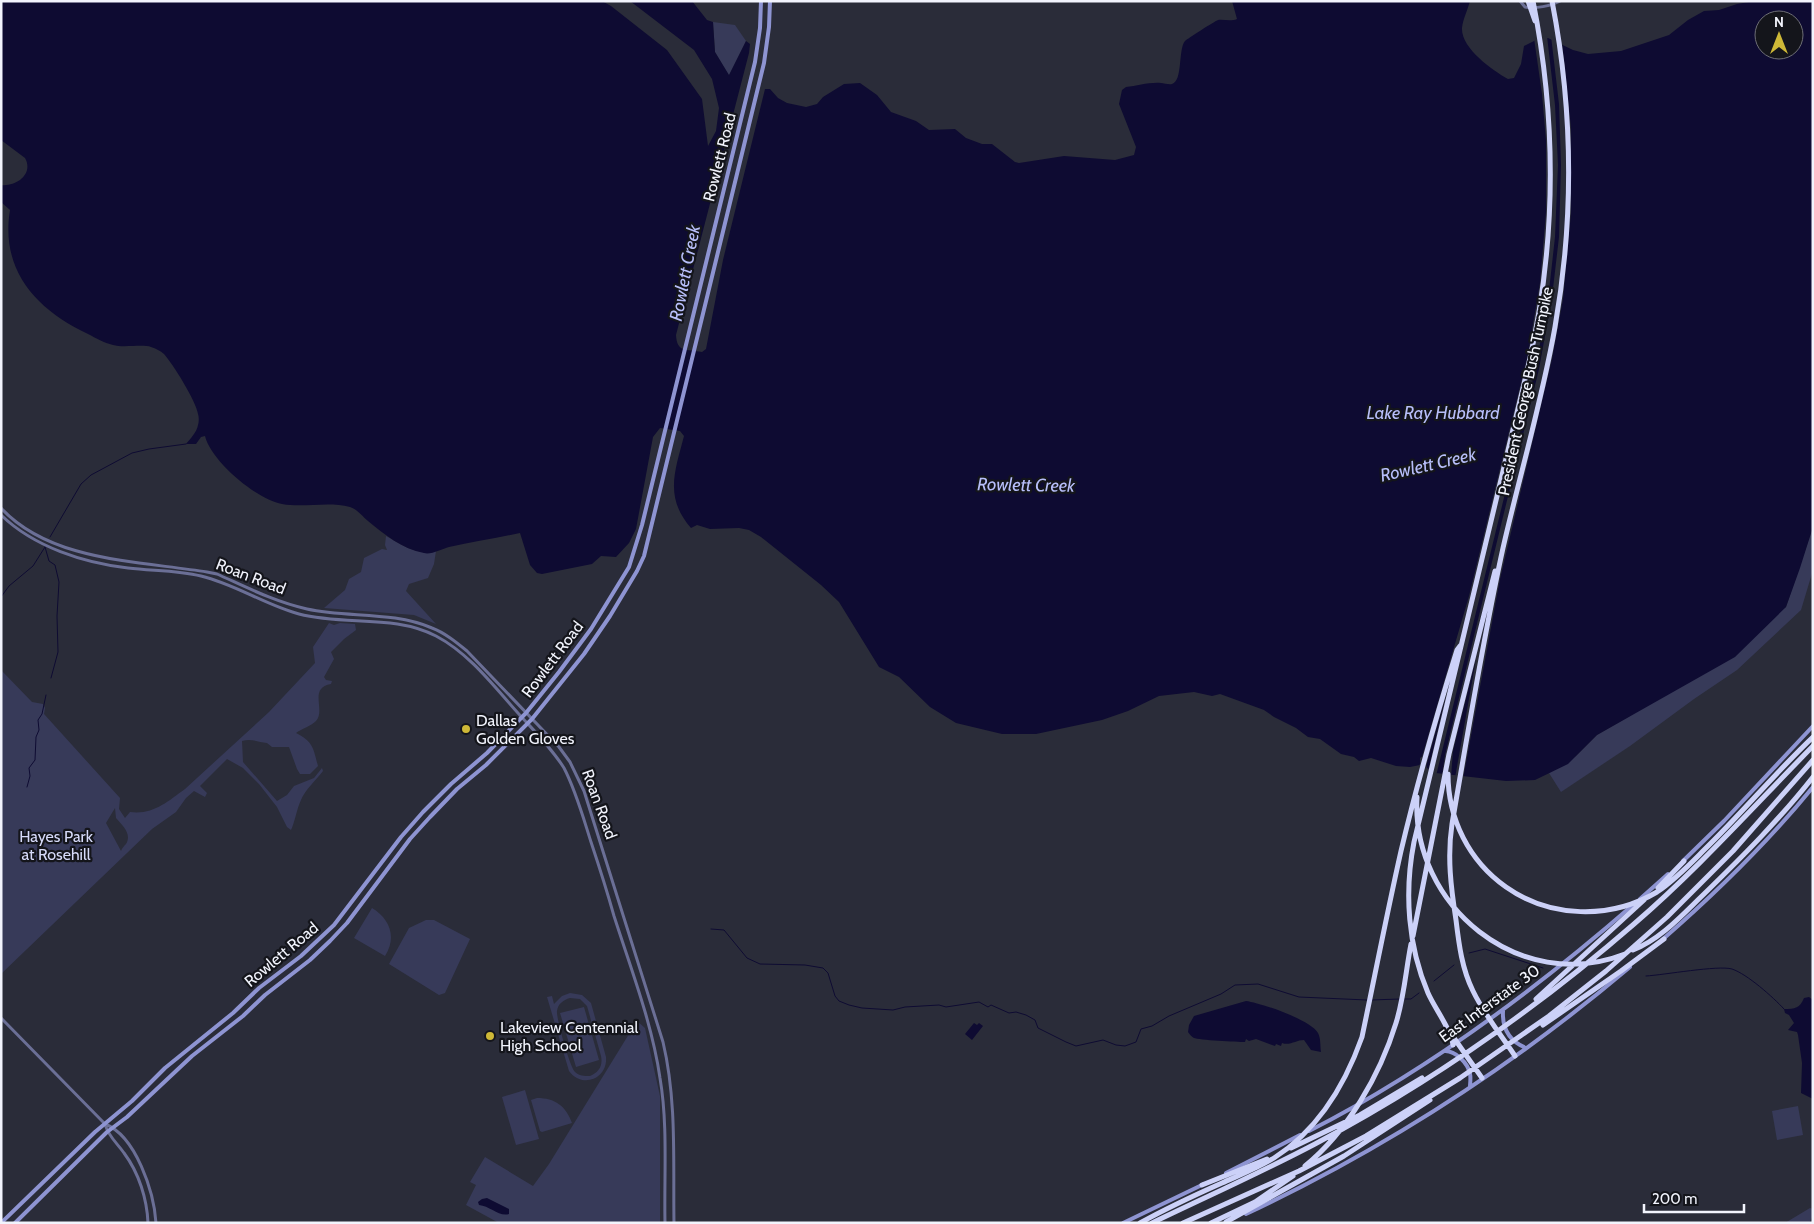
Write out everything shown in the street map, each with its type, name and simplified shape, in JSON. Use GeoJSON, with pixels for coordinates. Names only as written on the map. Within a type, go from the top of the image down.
{"type":"FeatureCollection","features":[{"type":"Feature","properties":{"kind":"highway"},"geometry":{"type":"LineString","coordinates":[[1528,1],[1538,28]]}},
{"type":"Feature","properties":{"kind":"highway","name":"President George Bush Turnpike"},"geometry":{"type":"LineString","coordinates":[[1460,646],[1530,361],[1544,279],[1549,224],[1550,147],[1546,87],[1533,1]]}},
{"type":"Feature","properties":{"kind":"highway","name":"President George Bush Turnpike"},"geometry":{"type":"LineString","coordinates":[[1503,547],[1550,352],[1558,311],[1565,257],[1569,184],[1567,124],[1562,64],[1552,2]]}},
{"type":"Feature","properties":{"kind":"highway"},"geometry":{"type":"LineString","coordinates":[[1212,1223],[1255,1202],[1284,1183],[1313,1160],[1348,1118],[1363,1096],[1381,1062],[1397,1020],[1449,756],[1487,600],[1503,547]]}},
{"type":"Feature","properties":{"kind":"highway"},"geometry":{"type":"LineString","coordinates":[[1503,547],[1452,824],[1449,871],[1461,954],[1471,988],[1515,1056]]}},
{"type":"Feature","properties":{"kind":"highway"},"geometry":{"type":"LineString","coordinates":[[1140,1223],[1274,1158],[1297,1140],[1313,1124],[1343,1082],[1354,1061],[1362,1037],[1401,853],[1449,674],[1460,646]]}},
{"type":"Feature","properties":{"kind":"highway"},"geometry":{"type":"LineString","coordinates":[[1460,646],[1460,653],[1411,861],[1408,898],[1414,946],[1422,975],[1433,1003],[1455,1044],[1482,1078]]}},
{"type":"Feature","properties":{"kind":"highway"},"geometry":{"type":"LineString","coordinates":[[1449,756],[1450,801],[1456,822],[1467,845],[1482,866],[1518,895],[1542,905],[1567,911],[1593,912],[1613,909],[1635,902],[1669,883],[1713,841],[1813,737]]}},
{"type":"Feature","properties":{"kind":"highway"},"geometry":{"type":"LineString","coordinates":[[1152,1223],[1309,1147],[1452,1063],[1512,1022],[1593,959],[1658,902],[1734,830],[1813,746]]}},
{"type":"Feature","properties":{"kind":"highway"},"geometry":{"type":"LineString","coordinates":[[1226,1223],[1344,1156],[1417,1109],[1549,1016],[1601,975],[1667,917],[1733,851],[1813,760]]}},
{"type":"Feature","properties":{"kind":"highway"},"geometry":{"type":"LineString","coordinates":[[1420,779],[1416,808],[1417,824],[1424,855],[1443,893],[1460,914],[1486,938],[1504,948],[1541,961],[1579,964],[1599,961],[1639,948],[1656,938],[1726,872],[1793,802],[1813,777]]}},
{"type":"Feature","properties":{"kind":"highway"},"geometry":{"type":"LineString","coordinates":[[1512,1022],[1684,861]]}},
{"type":"Feature","properties":{"kind":"highway"},"geometry":{"type":"LineString","coordinates":[[1520,1036],[1552,1019],[1664,939]]}},
{"type":"Feature","properties":{"kind":"highway"},"geometry":{"type":"LineString","coordinates":[[1202,1185],[1274,1156],[1360,1115],[1409,1085],[1452,1063]]}},
{"type":"Feature","properties":{"kind":"highway"},"geometry":{"type":"LineString","coordinates":[[1183,1223],[1322,1160],[1366,1136],[1460,1078]]}},
{"type":"Feature","properties":{"kind":"main road","name":"Rowlett Road"},"geometry":{"type":"LineString","coordinates":[[1,1223],[165,1068],[325,934],[341,917],[401,837],[423,812],[450,784],[481,759],[526,713],[590,629],[632,561],[686,350],[756,57],[761,1]]}},
{"type":"Feature","properties":{"kind":"main road","name":"Rowlett Road"},"geometry":{"type":"LineString","coordinates":[[15,1223],[107,1132],[127,1117],[192,1056],[308,962],[347,923],[410,839],[457,789],[486,765],[532,719],[584,654],[622,597],[640,565],[674,429],[764,62],[769,27],[770,1]]}},
{"type":"Feature","properties":{"kind":"main road"},"geometry":{"type":"LineString","coordinates":[[632,561],[640,565]]}},
{"type":"Feature","properties":{"kind":"main road","name":"East Interstate 30"},"geometry":{"type":"LineString","coordinates":[[1123,1223],[1345,1112],[1443,1052],[1490,1020],[1580,951],[1684,861],[1813,726]]}},
{"type":"Feature","properties":{"kind":"main road"},"geometry":{"type":"LineString","coordinates":[[497,743],[504,748]]}},
{"type":"Feature","properties":{"kind":"main road"},"geometry":{"type":"LineString","coordinates":[[1226,1223],[1329,1172],[1403,1129],[1470,1087],[1526,1048],[1604,989],[1664,939],[1721,886],[1800,803],[1813,786]]}},
{"type":"Feature","properties":{"kind":"main road"},"geometry":{"type":"LineString","coordinates":[[423,812],[430,817]]}},
{"type":"Feature","properties":{"kind":"main road"},"geometry":{"type":"LineString","coordinates":[[301,956],[308,962]]}},
{"type":"Feature","properties":{"kind":"main road"},"geometry":{"type":"LineString","coordinates":[[266,983],[272,990]]}},
{"type":"Feature","properties":{"kind":"main road"},"geometry":{"type":"LineString","coordinates":[[1503,1010],[1504,1027],[1514,1041],[1526,1048]]}},
{"type":"Feature","properties":{"kind":"main road"},"geometry":{"type":"LineString","coordinates":[[1443,1052],[1452,1052],[1458,1056],[1470,1074],[1470,1087]]}},
{"type":"Feature","properties":{"kind":"street"},"geometry":{"type":"LineString","coordinates":[[1520,1],[1525,7],[1530,8],[1546,6],[1560,1]]}},
{"type":"Feature","properties":{"kind":"street","name":"Roan Road"},"geometry":{"type":"LineString","coordinates":[[1,508],[16,522],[39,535],[88,554],[116,561],[217,574],[277,601],[306,609],[387,617],[419,623],[433,628],[455,641],[467,651],[565,754],[580,781],[660,1032],[670,1076],[674,1111],[674,1223]]}},
{"type":"Feature","properties":{"kind":"street","name":"Roan Road"},"geometry":{"type":"LineString","coordinates":[[1,516],[18,530],[32,538],[90,561],[122,568],[174,571],[201,576],[224,583],[275,607],[304,615],[334,620],[387,622],[418,628],[451,645],[472,664],[522,717],[557,758],[575,791],[656,1055],[661,1079],[664,1119],[665,1223]]}},
{"type":"Feature","properties":{"kind":"street"},"geometry":{"type":"LineString","coordinates":[[387,617],[387,622]]}},
{"type":"Feature","properties":{"kind":"street"},"geometry":{"type":"LineString","coordinates":[[1,1018],[105,1124],[113,1127],[130,1148],[144,1169],[152,1194],[156,1223]]}},
{"type":"Feature","properties":{"kind":"street"},"geometry":{"type":"LineString","coordinates":[[105,1124],[107,1132],[125,1153],[136,1174],[147,1207],[148,1223]]}},
{"type":"Feature","properties":{"kind":"green space"},"geometry":{"type":"Polygon","coordinates":[[[713,22],[735,25],[746,41],[729,76],[715,52],[713,22]]]}},
{"type":"Feature","properties":{"kind":"green space"},"geometry":{"type":"Polygon","coordinates":[[[1813,527],[1813,570],[1801,610],[1737,670],[1630,746],[1561,792],[1549,773],[1576,756],[1597,735],[1628,717],[1786,607],[1813,527]]]}},
{"type":"Feature","properties":{"kind":"green space"},"geometry":{"type":"Polygon","coordinates":[[[386,536],[416,551],[436,551],[434,564],[428,578],[409,584],[406,591],[436,624],[414,615],[324,608],[345,590],[349,579],[361,572],[364,558],[382,549],[387,550],[385,545],[386,536]]]}},
{"type":"Feature","properties":{"kind":"green space","name":"Hayes Park at Rosehill"},"geometry":{"type":"Polygon","coordinates":[[[329,623],[334,625],[340,623],[355,624],[356,630],[331,652],[334,659],[324,677],[326,680],[332,681],[331,684],[324,686],[320,690],[319,716],[314,723],[296,733],[306,739],[312,746],[318,766],[310,774],[300,774],[289,747],[272,747],[267,743],[251,740],[242,741],[243,762],[277,801],[287,795],[294,786],[314,778],[322,768],[323,771],[303,796],[291,830],[287,827],[277,807],[259,784],[243,768],[227,759],[200,786],[207,793],[205,797],[194,791],[186,798],[176,812],[152,829],[1,974],[1,670],[32,702],[43,704],[45,708],[44,714],[120,798],[119,809],[125,818],[130,812],[153,809],[172,799],[185,789],[269,712],[315,663],[313,647],[329,623]],[[115,808],[106,823],[121,851],[128,837],[126,830],[116,818],[115,808]]]}},
{"type":"Feature","properties":{"kind":"green space"},"geometry":{"type":"Polygon","coordinates":[[[372,908],[383,917],[390,929],[391,942],[385,956],[354,938],[372,908]]]}},
{"type":"Feature","properties":{"kind":"green space"},"geometry":{"type":"Polygon","coordinates":[[[426,920],[434,920],[470,939],[445,993],[439,995],[389,964],[409,928],[426,920]]]}},
{"type":"Feature","properties":{"kind":"green space"},"geometry":{"type":"Polygon","coordinates":[[[570,993],[582,995],[591,1003],[606,1057],[606,1065],[603,1071],[593,1079],[581,1080],[569,1071],[547,997],[552,996],[554,1004],[562,996],[570,993]],[[570,998],[563,1001],[557,1011],[557,1015],[575,1072],[584,1076],[590,1076],[600,1068],[601,1056],[587,1006],[580,999],[570,998]]]}},
{"type":"Feature","properties":{"kind":"green space"},"geometry":{"type":"Polygon","coordinates":[[[584,1007],[599,1060],[576,1067],[560,1013],[584,1007]]]}},
{"type":"Feature","properties":{"kind":"green space"},"geometry":{"type":"Polygon","coordinates":[[[637,1021],[645,1028],[660,1096],[660,1223],[499,1223],[466,1205],[476,1185],[470,1182],[485,1157],[533,1186],[549,1164],[637,1021]]]}},
{"type":"Feature","properties":{"kind":"green space"},"geometry":{"type":"Polygon","coordinates":[[[525,1090],[539,1139],[516,1145],[502,1097],[525,1090]]]}},
{"type":"Feature","properties":{"kind":"green space"},"geometry":{"type":"Polygon","coordinates":[[[537,1098],[554,1101],[559,1104],[567,1112],[572,1123],[540,1131],[531,1100],[537,1098]]]}},
{"type":"Feature","properties":{"kind":"green space"},"geometry":{"type":"Polygon","coordinates":[[[1798,1106],[1803,1135],[1777,1140],[1772,1111],[1798,1106]]]}},
{"type":"Feature","properties":{"kind":"green space"},"geometry":{"type":"Polygon","coordinates":[[[1810,1208],[1813,1209],[1813,1216],[1809,1223],[1785,1223],[1810,1208]]]}},
{"type":"Feature","properties":{"kind":"water","name":"Lake Ray Hubbard"},"geometry":{"type":"Polygon","coordinates":[[[1,1],[602,1],[667,50],[702,99],[708,146],[716,131],[719,108],[712,79],[694,50],[630,1],[692,1],[707,20],[713,22],[715,52],[729,75],[746,41],[750,44],[676,335],[678,345],[683,349],[702,352],[706,349],[723,260],[765,89],[770,89],[778,98],[787,103],[806,107],[817,104],[823,97],[844,84],[860,83],[877,95],[891,112],[916,121],[929,130],[955,129],[966,138],[982,144],[992,144],[1015,162],[1064,156],[1115,160],[1134,155],[1136,147],[1119,104],[1122,90],[1126,87],[1143,84],[1172,84],[1175,82],[1178,77],[1185,41],[1218,20],[1237,19],[1232,1],[1470,1],[1463,21],[1463,36],[1472,51],[1479,58],[1508,79],[1514,78],[1521,64],[1524,46],[1536,40],[1548,38],[1573,50],[1588,54],[1621,51],[1669,35],[1688,20],[1704,11],[1719,10],[1755,1],[1813,1],[1813,527],[1786,607],[1735,657],[1597,735],[1568,764],[1535,780],[1506,781],[1436,773],[1427,768],[1428,759],[1424,755],[1420,758],[1420,765],[1410,767],[1396,766],[1371,758],[1359,761],[1354,757],[1341,754],[1320,739],[1308,737],[1264,710],[1220,694],[1212,696],[1194,692],[1159,696],[1128,711],[1102,720],[1036,734],[1002,734],[956,723],[930,707],[899,677],[879,667],[839,602],[821,585],[761,537],[749,530],[739,528],[710,529],[697,525],[691,528],[677,505],[675,494],[675,472],[684,436],[680,431],[660,428],[653,437],[636,529],[629,543],[616,557],[601,556],[592,564],[542,574],[537,573],[530,565],[520,533],[449,547],[433,553],[424,553],[408,548],[394,540],[353,508],[342,505],[282,504],[260,495],[236,478],[225,467],[209,446],[205,436],[201,437],[196,444],[186,444],[196,430],[199,422],[198,415],[189,392],[164,354],[147,346],[117,346],[100,340],[53,313],[26,286],[17,270],[11,252],[8,232],[10,210],[1,202],[1,185],[18,182],[22,178],[27,169],[25,158],[1,140],[1,1]]]}},
{"type":"Feature","properties":{"kind":"water"},"geometry":{"type":"Polygon","coordinates":[[[1809,997],[1813,1000],[1813,1099],[1801,1093],[1802,1063],[1798,1035],[1797,1032],[1788,1030],[1794,1023],[1789,1015],[1785,1013],[1784,1009],[1797,1007],[1804,998],[1809,997]]]}},
{"type":"Feature","properties":{"kind":"water"},"geometry":{"type":"Polygon","coordinates":[[[1246,1001],[1274,1009],[1314,1028],[1318,1033],[1321,1052],[1311,1050],[1304,1040],[1288,1044],[1282,1043],[1281,1046],[1276,1044],[1275,1046],[1256,1039],[1249,1041],[1246,1039],[1245,1042],[1197,1039],[1188,1032],[1189,1025],[1194,1016],[1246,1001]]]}},
{"type":"Feature","properties":{"kind":"water"},"geometry":{"type":"Polygon","coordinates":[[[974,1023],[977,1025],[979,1023],[983,1026],[972,1040],[965,1034],[974,1023]]]}},
{"type":"Feature","properties":{"kind":"water"},"geometry":{"type":"Polygon","coordinates":[[[487,1198],[509,1209],[509,1214],[505,1215],[479,1205],[478,1202],[487,1198]]]}},
{"type":"Feature","properties":{"kind":"pier"},"geometry":{"type":"Polygon","coordinates":[[[1547,36],[1555,105],[1558,165],[1555,237],[1547,309],[1533,379],[1436,776],[1428,771],[1446,695],[1425,770],[1419,767],[1469,596],[1528,354],[1540,283],[1546,212],[1546,141],[1534,38],[1547,36]]]}},
{"type":"Feature","properties":{"kind":"pier"},"geometry":{"type":"Polygon","coordinates":[[[1551,36],[1562,42],[1571,128],[1571,213],[1563,299],[1552,359],[1500,579],[1463,779],[1455,778],[1476,659],[1453,751],[1451,777],[1442,776],[1445,755],[1539,369],[1552,297],[1559,237],[1561,165],[1559,104],[1551,36]]]}},
{"type":"Feature","properties":{"kind":"waterway"},"geometry":{"type":"LineString","coordinates":[[50,537],[81,484],[91,475],[132,453],[186,444]]}},
{"type":"Feature","properties":{"kind":"waterway"},"geometry":{"type":"LineString","coordinates":[[45,547],[49,561],[55,565],[59,582],[57,616],[58,652],[51,678]]}},
{"type":"Feature","properties":{"kind":"waterway"},"geometry":{"type":"LineString","coordinates":[[1,597],[9,586],[33,566],[45,547]]}},
{"type":"Feature","properties":{"kind":"waterway"},"geometry":{"type":"LineString","coordinates":[[27,787],[30,776],[29,768],[35,760],[36,737],[39,730],[38,720],[42,714],[46,695]]}},
{"type":"Feature","properties":{"kind":"waterway"},"geometry":{"type":"LineString","coordinates":[[711,929],[724,930],[747,958],[760,964],[805,965],[823,968],[828,973],[835,996],[839,1001],[849,1005],[862,1008],[893,1010],[905,1007],[939,1005],[946,1007],[979,1002],[988,1007],[991,1005],[1009,1013],[1016,1012],[1026,1015],[1035,1020],[1038,1028],[1076,1046],[1103,1040],[1125,1046],[1136,1042],[1141,1029],[1152,1026],[1169,1016],[1221,994],[1235,985],[1258,984],[1299,997],[1367,1000]]}},
{"type":"Feature","properties":{"kind":"waterway"},"geometry":{"type":"LineString","coordinates":[[1469,953],[1485,949],[1543,968]]}},
{"type":"Feature","properties":{"kind":"waterway"},"geometry":{"type":"LineString","coordinates":[[1434,981],[1454,965]]}},
{"type":"Feature","properties":{"kind":"waterway"},"geometry":{"type":"LineString","coordinates":[[1646,976],[1703,969],[1732,969],[1767,992],[1784,1009]]}},
{"type":"Feature","properties":{"kind":"waterway"},"geometry":{"type":"LineString","coordinates":[[1404,999],[1411,999],[1419,993]]}},
{"type":"Feature","properties":{"kind":"waterway"},"geometry":{"type":"LineString","coordinates":[[1371,1000],[1400,999]]}},
{"type":"Feature","properties":{"kind":"place","name":"Dallas Golden Gloves"},"geometry":{"type":"Point","coordinates":[466,729]}},
{"type":"Feature","properties":{"kind":"place","name":"Lakeview Centennial High School"},"geometry":{"type":"Point","coordinates":[490,1036]}},
{"type":"Feature","properties":{"kind":"water label","name":"Rowlett Creek"},"geometry":{"type":"Point","coordinates":[685,273]}},
{"type":"Feature","properties":{"kind":"water label","name":"Rowlett Creek"},"geometry":{"type":"Point","coordinates":[1428,465]}},
{"type":"Feature","properties":{"kind":"water label","name":"Rowlett Creek"},"geometry":{"type":"Point","coordinates":[1026,485]}}]}
